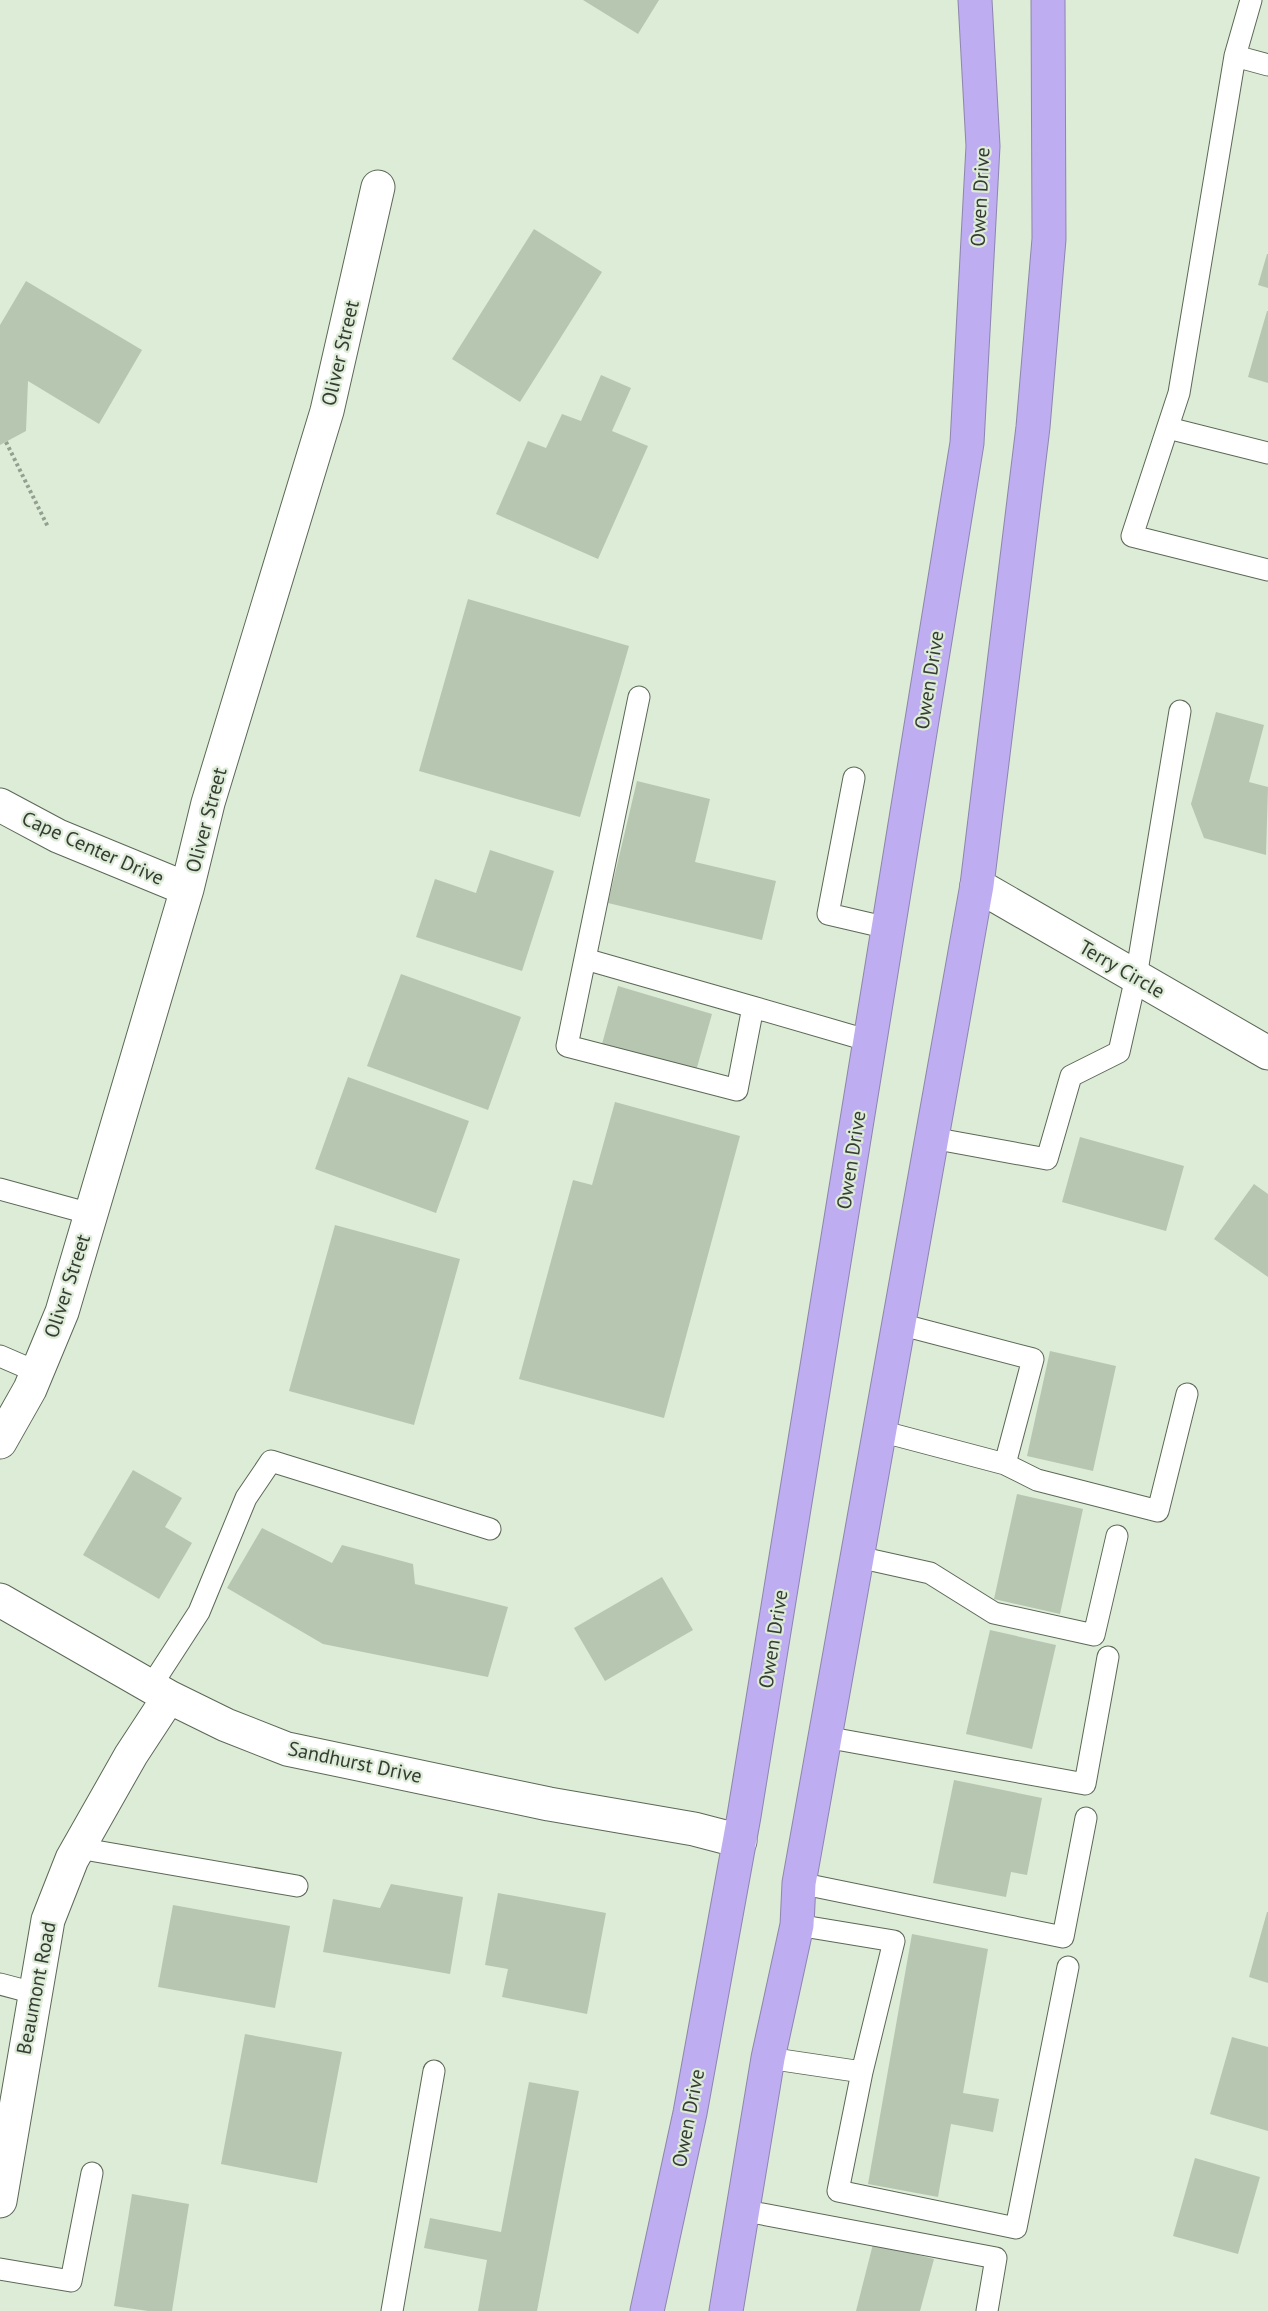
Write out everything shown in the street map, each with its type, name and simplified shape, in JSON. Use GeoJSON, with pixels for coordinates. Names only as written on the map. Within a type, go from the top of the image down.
{"type":"FeatureCollection","features":[{"type":"Feature","properties":{"kind":"highway","name":"Owen Drive"},"geometry":{"type":"LineString","coordinates":[[647,2311],[690,2113],[740,1841],[967,443],[983,146],[975,0]]}},
{"type":"Feature","properties":{"kind":"highway"},"geometry":{"type":"LineString","coordinates":[[726,2311],[768,2058],[797,1924],[799,1883],[977,885],[1033,427],[1048,251],[1048,0]]}},
{"type":"Feature","properties":{"kind":"street","name":"Oliver Street"},"geometry":{"type":"LineString","coordinates":[[0,1442],[37,1372],[62,1312],[187,889],[208,804],[327,411],[378,187]]}},
{"type":"Feature","properties":{"kind":"street","name":"Cape Center Drive"},"geometry":{"type":"LineString","coordinates":[[1,809],[58,836],[187,889]]}},
{"type":"Feature","properties":{"kind":"street","name":"Terry Circle"},"geometry":{"type":"LineString","coordinates":[[977,885],[1268,1053]]}},
{"type":"Feature","properties":{"kind":"street","name":"Sandhurst Drive"},"geometry":{"type":"LineString","coordinates":[[0,1600],[160,1691],[226,1725],[287,1749],[549,1804],[694,1829],[740,1841]]}},
{"type":"Feature","properties":{"kind":"street","name":"Beaumont Road"},"geometry":{"type":"LineString","coordinates":[[0,2201],[4,2147],[48,1920],[78,1848],[160,1691]]}},
{"type":"Feature","properties":{"kind":"lane"},"geometry":{"type":"LineString","coordinates":[[1251,0],[1235,56],[1179,393],[1132,536],[1268,570]]}},
{"type":"Feature","properties":{"kind":"lane"},"geometry":{"type":"LineString","coordinates":[[1235,56],[1268,65]]}},
{"type":"Feature","properties":{"kind":"lane"},"geometry":{"type":"LineString","coordinates":[[1168,428],[1268,453]]}},
{"type":"Feature","properties":{"kind":"lane"},"geometry":{"type":"LineString","coordinates":[[639,697],[567,1046],[736,1090],[753,1007]]}},
{"type":"Feature","properties":{"kind":"lane"},"geometry":{"type":"LineString","coordinates":[[932,1138],[1047,1159],[1071,1076],[1119,1052],[1136,977],[1180,711]]}},
{"type":"Feature","properties":{"kind":"lane"},"geometry":{"type":"LineString","coordinates":[[854,778],[828,914],[888,928]]}},
{"type":"Feature","properties":{"kind":"lane"},"geometry":{"type":"LineString","coordinates":[[585,958],[870,1041]]}},
{"type":"Feature","properties":{"kind":"lane"},"geometry":{"type":"LineString","coordinates":[[0,1189],[91,1214]]}},
{"type":"Feature","properties":{"kind":"lane"},"geometry":{"type":"LineString","coordinates":[[899,1324],[1033,1359],[1005,1464]]}},
{"type":"Feature","properties":{"kind":"lane"},"geometry":{"type":"LineString","coordinates":[[0,1356],[37,1372]]}},
{"type":"Feature","properties":{"kind":"lane"},"geometry":{"type":"LineString","coordinates":[[880,1431],[1005,1464],[1037,1480],[1158,1511],[1187,1394]]}},
{"type":"Feature","properties":{"kind":"lane"},"geometry":{"type":"LineString","coordinates":[[160,1691],[199,1612],[246,1498],[271,1461],[490,1529]]}},
{"type":"Feature","properties":{"kind":"lane"},"geometry":{"type":"LineString","coordinates":[[858,1557],[930,1573],[994,1613],[1094,1635],[1117,1536]]}},
{"type":"Feature","properties":{"kind":"lane"},"geometry":{"type":"LineString","coordinates":[[825,1737],[1085,1784],[1107,1657]]}},
{"type":"Feature","properties":{"kind":"lane"},"geometry":{"type":"LineString","coordinates":[[799,1883],[1063,1937],[1086,1818]]}},
{"type":"Feature","properties":{"kind":"lane"},"geometry":{"type":"LineString","coordinates":[[78,1848],[297,1886]]}},
{"type":"Feature","properties":{"kind":"lane"},"geometry":{"type":"LineString","coordinates":[[797,1924],[894,1941],[862,2072],[838,2191],[1016,2228],[1068,1967]]}},
{"type":"Feature","properties":{"kind":"lane"},"geometry":{"type":"LineString","coordinates":[[0,1984],[34,1993]]}},
{"type":"Feature","properties":{"kind":"lane"},"geometry":{"type":"LineString","coordinates":[[768,2058],[862,2072]]}},
{"type":"Feature","properties":{"kind":"lane"},"geometry":{"type":"LineString","coordinates":[[392,2311],[434,2071]]}},
{"type":"Feature","properties":{"kind":"lane"},"geometry":{"type":"LineString","coordinates":[[0,2269],[71,2281],[92,2173]]}},
{"type":"Feature","properties":{"kind":"lane"},"geometry":{"type":"LineString","coordinates":[[741,2210],[996,2258],[987,2311]]}},
{"type":"Feature","properties":{"kind":"path"},"geometry":{"type":"LineString","coordinates":[[6,442],[48,527]]}},
{"type":"Feature","properties":{"kind":"building"},"geometry":{"type":"Polygon","coordinates":[[[583,0],[659,0],[638,34],[583,0]]]}},
{"type":"Feature","properties":{"kind":"building"},"geometry":{"type":"Polygon","coordinates":[[[534,229],[602,272],[520,402],[452,359],[534,229]]]}},
{"type":"Feature","properties":{"kind":"building"},"geometry":{"type":"Polygon","coordinates":[[[1268,254],[1268,288],[1258,285],[1268,254]]]}},
{"type":"Feature","properties":{"kind":"building"},"geometry":{"type":"Polygon","coordinates":[[[26,281],[142,350],[99,424],[28,381],[26,431],[0,445],[0,325],[26,281]]]}},
{"type":"Feature","properties":{"kind":"building"},"geometry":{"type":"Polygon","coordinates":[[[1268,311],[1268,383],[1248,377],[1268,311]]]}},
{"type":"Feature","properties":{"kind":"building"},"geometry":{"type":"Polygon","coordinates":[[[601,375],[631,388],[612,431],[648,446],[598,559],[496,514],[528,441],[546,448],[562,414],[581,421],[601,375]]]}},
{"type":"Feature","properties":{"kind":"building"},"geometry":{"type":"Polygon","coordinates":[[[468,599],[629,646],[580,817],[419,771],[468,599]]]}},
{"type":"Feature","properties":{"kind":"building"},"geometry":{"type":"Polygon","coordinates":[[[1216,712],[1264,725],[1249,782],[1268,787],[1266,855],[1204,838],[1191,804],[1216,712]]]}},
{"type":"Feature","properties":{"kind":"building"},"geometry":{"type":"Polygon","coordinates":[[[637,781],[710,799],[695,862],[776,881],[762,940],[608,903],[637,781]]]}},
{"type":"Feature","properties":{"kind":"building"},"geometry":{"type":"Polygon","coordinates":[[[490,850],[554,871],[522,971],[416,937],[435,879],[476,893],[490,850]]]}},
{"type":"Feature","properties":{"kind":"building"},"geometry":{"type":"Polygon","coordinates":[[[401,974],[521,1017],[488,1110],[367,1066],[401,974]]]}},
{"type":"Feature","properties":{"kind":"building"},"geometry":{"type":"Polygon","coordinates":[[[618,986],[712,1014],[696,1071],[602,1044],[618,986]]]}},
{"type":"Feature","properties":{"kind":"building"},"geometry":{"type":"Polygon","coordinates":[[[348,1077],[469,1121],[436,1213],[315,1169],[348,1077]]]}},
{"type":"Feature","properties":{"kind":"building"},"geometry":{"type":"Polygon","coordinates":[[[615,1102],[740,1136],[664,1418],[519,1379],[573,1180],[592,1185],[615,1102]]]}},
{"type":"Feature","properties":{"kind":"building"},"geometry":{"type":"Polygon","coordinates":[[[1080,1137],[1184,1166],[1166,1231],[1062,1202],[1080,1137]]]}},
{"type":"Feature","properties":{"kind":"building"},"geometry":{"type":"Polygon","coordinates":[[[1254,1184],[1268,1194],[1268,1277],[1214,1239],[1254,1184]]]}},
{"type":"Feature","properties":{"kind":"building"},"geometry":{"type":"Polygon","coordinates":[[[335,1225],[460,1259],[414,1425],[289,1391],[335,1225]]]}},
{"type":"Feature","properties":{"kind":"building"},"geometry":{"type":"Polygon","coordinates":[[[1050,1351],[1116,1366],[1093,1471],[1027,1456],[1050,1351]]]}},
{"type":"Feature","properties":{"kind":"building"},"geometry":{"type":"Polygon","coordinates":[[[133,1470],[182,1498],[165,1527],[192,1543],[159,1599],[83,1555],[133,1470]]]}},
{"type":"Feature","properties":{"kind":"building"},"geometry":{"type":"Polygon","coordinates":[[[1017,1494],[1083,1509],[1060,1614],[994,1599],[1017,1494]]]}},
{"type":"Feature","properties":{"kind":"building"},"geometry":{"type":"Polygon","coordinates":[[[262,1528],[332,1563],[342,1545],[413,1564],[415,1584],[508,1607],[488,1677],[323,1644],[227,1588],[262,1528]]]}},
{"type":"Feature","properties":{"kind":"building"},"geometry":{"type":"Polygon","coordinates":[[[662,1577],[693,1630],[605,1681],[574,1628],[662,1577]]]}},
{"type":"Feature","properties":{"kind":"building"},"geometry":{"type":"Polygon","coordinates":[[[990,1630],[1056,1645],[1032,1749],[966,1734],[990,1630]]]}},
{"type":"Feature","properties":{"kind":"building"},"geometry":{"type":"Polygon","coordinates":[[[954,1780],[1042,1798],[1027,1875],[1011,1872],[1006,1897],[933,1883],[954,1780]]]}},
{"type":"Feature","properties":{"kind":"building"},"geometry":{"type":"Polygon","coordinates":[[[391,1884],[463,1897],[450,1974],[323,1952],[333,1899],[380,1908],[391,1884]]]}},
{"type":"Feature","properties":{"kind":"building"},"geometry":{"type":"Polygon","coordinates":[[[498,1893],[606,1913],[587,2014],[502,1997],[508,1969],[485,1965],[498,1893]]]}},
{"type":"Feature","properties":{"kind":"building"},"geometry":{"type":"Polygon","coordinates":[[[173,1905],[290,1926],[275,2008],[158,1987],[173,1905]]]}},
{"type":"Feature","properties":{"kind":"building"},"geometry":{"type":"Polygon","coordinates":[[[1268,1912],[1268,1983],[1249,1977],[1268,1912]]]}},
{"type":"Feature","properties":{"kind":"building"},"geometry":{"type":"Polygon","coordinates":[[[912,1934],[988,1949],[963,2093],[999,2099],[993,2132],[951,2124],[938,2197],[868,2184],[912,1934]]]}},
{"type":"Feature","properties":{"kind":"building"},"geometry":{"type":"Polygon","coordinates":[[[245,2034],[342,2052],[317,2183],[221,2164],[245,2034]]]}},
{"type":"Feature","properties":{"kind":"building"},"geometry":{"type":"Polygon","coordinates":[[[1232,2037],[1268,2047],[1268,2131],[1210,2114],[1232,2037]]]}},
{"type":"Feature","properties":{"kind":"building"},"geometry":{"type":"Polygon","coordinates":[[[529,2082],[579,2091],[537,2311],[478,2311],[487,2260],[424,2248],[430,2218],[501,2232],[529,2082]]]}},
{"type":"Feature","properties":{"kind":"building"},"geometry":{"type":"Polygon","coordinates":[[[1195,2158],[1260,2177],[1238,2254],[1173,2236],[1195,2158]]]}},
{"type":"Feature","properties":{"kind":"building"},"geometry":{"type":"Polygon","coordinates":[[[132,2194],[189,2204],[172,2311],[148,2311],[114,2306],[132,2194]]]}},
{"type":"Feature","properties":{"kind":"building"},"geometry":{"type":"Polygon","coordinates":[[[873,2244],[934,2259],[920,2311],[856,2311],[873,2244]]]}}]}
